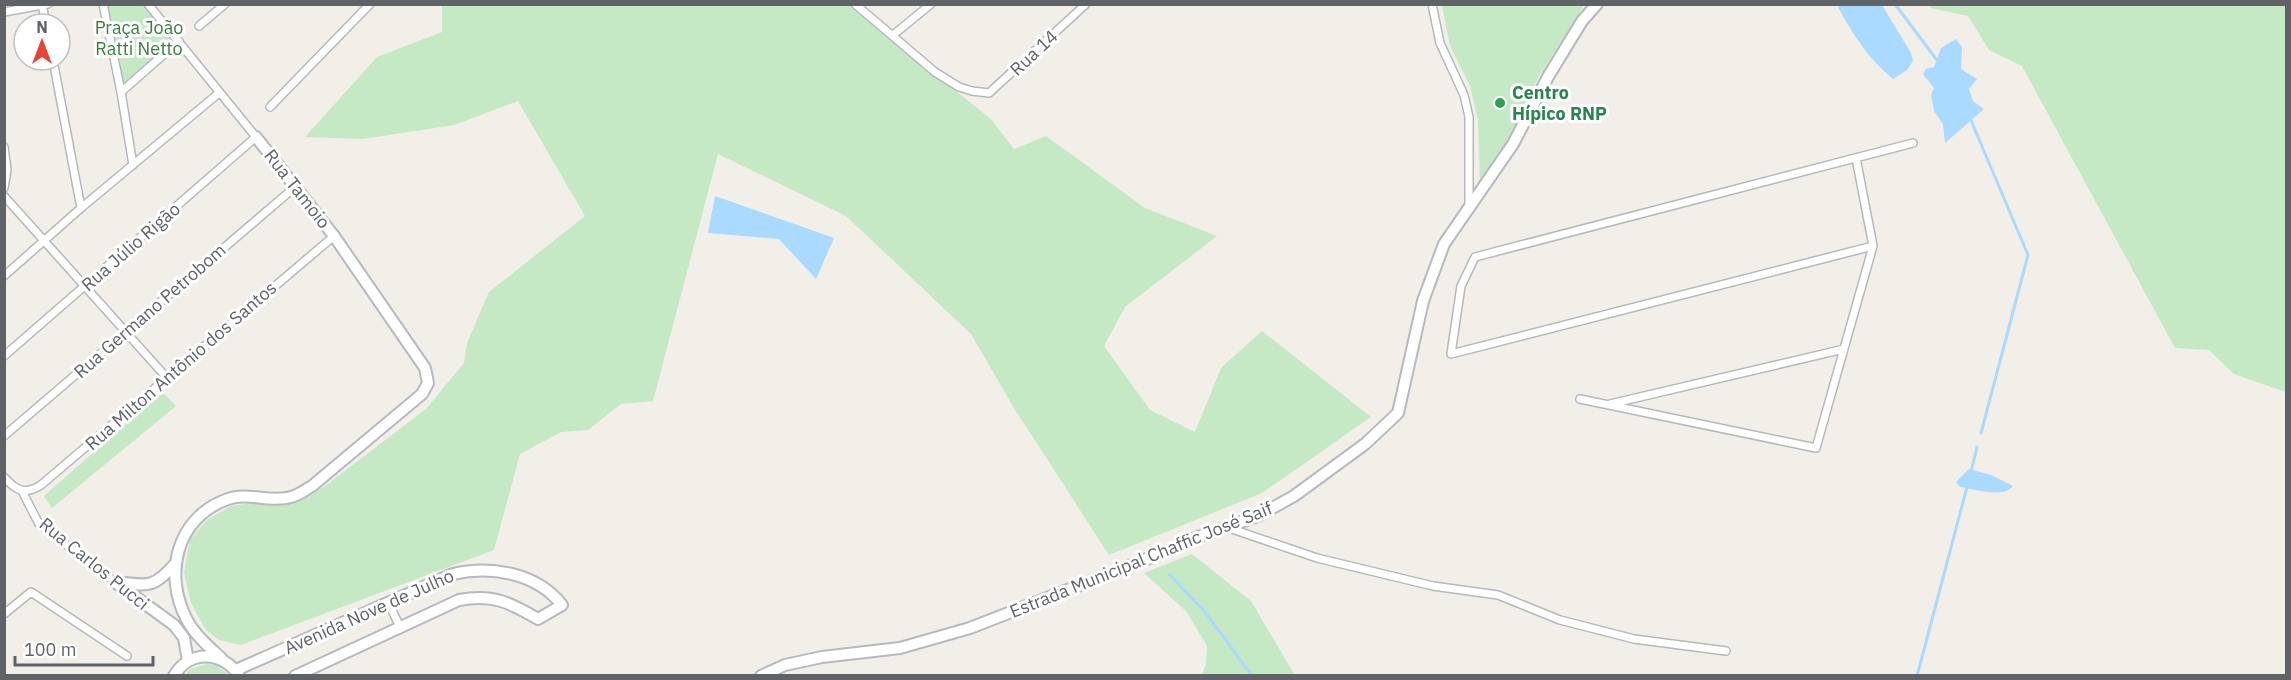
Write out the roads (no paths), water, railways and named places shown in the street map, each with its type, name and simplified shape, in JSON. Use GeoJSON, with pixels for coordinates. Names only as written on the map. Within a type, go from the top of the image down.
{"type":"FeatureCollection","features":[{"type":"Feature","properties":{"kind":"street"},"geometry":{"type":"LineString","coordinates":[[103,4],[133,165]]}},
{"type":"Feature","properties":{"kind":"street","name":"Rua Tamoio"},"geometry":{"type":"LineString","coordinates":[[148,4],[334,236],[425,369],[428,383],[422,394],[312,486],[291,497],[229,498],[213,506],[200,516],[186,533],[178,550],[175,564]]}},
{"type":"Feature","properties":{"kind":"street"},"geometry":{"type":"LineString","coordinates":[[199,26],[225,4]]}},
{"type":"Feature","properties":{"kind":"street"},"geometry":{"type":"LineString","coordinates":[[270,107],[370,4]]}},
{"type":"Feature","properties":{"kind":"street"},"geometry":{"type":"LineString","coordinates":[[855,4],[893,35],[931,4]]}},
{"type":"Feature","properties":{"kind":"street","name":"Rua 14"},"geometry":{"type":"LineString","coordinates":[[893,35],[935,72],[959,87],[989,93],[1086,4]]}},
{"type":"Feature","properties":{"kind":"street"},"geometry":{"type":"LineString","coordinates":[[1432,4],[1440,43],[1464,95],[1469,117],[1469,207]]}},
{"type":"Feature","properties":{"kind":"street","name":"Estrada Municipal Chaffic José Saif"},"geometry":{"type":"LineString","coordinates":[[760,675],[785,665],[868,650],[900,648],[970,628],[1148,559],[1195,538],[1258,516],[1294,496],[1365,444],[1398,413],[1423,301],[1444,244],[1512,144],[1549,75],[1582,21],[1597,4]]}},
{"type":"Feature","properties":{"kind":"street"},"geometry":{"type":"LineString","coordinates":[[4,12],[44,5]]}},
{"type":"Feature","properties":{"kind":"street"},"geometry":{"type":"LineString","coordinates":[[121,92],[179,41]]}},
{"type":"Feature","properties":{"kind":"street"},"geometry":{"type":"LineString","coordinates":[[55,72],[81,208]]}},
{"type":"Feature","properties":{"kind":"street"},"geometry":{"type":"LineString","coordinates":[[4,276],[81,208],[219,93]]}},
{"type":"Feature","properties":{"kind":"street","name":"Rua Júlio Rigão"},"geometry":{"type":"LineString","coordinates":[[4,356],[256,137]]}},
{"type":"Feature","properties":{"kind":"street"},"geometry":{"type":"LineString","coordinates":[[1873,246],[1451,354],[1461,286],[1475,257],[1913,143]]}},
{"type":"Feature","properties":{"kind":"street"},"geometry":{"type":"LineString","coordinates":[[4,188],[7,170],[5,149]]}},
{"type":"Feature","properties":{"kind":"street"},"geometry":{"type":"LineString","coordinates":[[1580,399],[1816,448],[1873,246],[1856,158]]}},
{"type":"Feature","properties":{"kind":"street","name":"Rua Germano Petrobom"},"geometry":{"type":"LineString","coordinates":[[4,436],[295,187]]}},
{"type":"Feature","properties":{"kind":"street"},"geometry":{"type":"LineString","coordinates":[[4,196],[46,240],[167,378]]}},
{"type":"Feature","properties":{"kind":"street","name":"Rua Milton Antônio dos Santos"},"geometry":{"type":"LineString","coordinates":[[24,492],[34,489],[50,478],[334,236]]}},
{"type":"Feature","properties":{"kind":"street"},"geometry":{"type":"LineString","coordinates":[[1607,404],[1844,349]]}},
{"type":"Feature","properties":{"kind":"street","name":"Rua Carlos Pucci"},"geometry":{"type":"LineString","coordinates":[[4,477],[16,489],[24,492],[39,524],[174,625],[184,638],[189,661]]}},
{"type":"Feature","properties":{"kind":"street"},"geometry":{"type":"LineString","coordinates":[[1229,528],[1317,558],[1433,586],[1498,595],[1560,620],[1634,639],[1726,651]]}},
{"type":"Feature","properties":{"kind":"street"},"geometry":{"type":"LineString","coordinates":[[152,610],[143,596],[143,589],[155,582],[175,564]]}},
{"type":"Feature","properties":{"kind":"street"},"geometry":{"type":"LineString","coordinates":[[175,564],[181,607]]}},
{"type":"Feature","properties":{"kind":"street","name":"Avenida Nove de Julho"},"geometry":{"type":"LineString","coordinates":[[237,673],[388,602],[453,574],[471,570],[491,570],[527,579],[546,590],[562,605],[538,619],[501,600],[476,597],[459,600],[295,675]]}},
{"type":"Feature","properties":{"kind":"street"},"geometry":{"type":"LineString","coordinates":[[115,582],[169,584],[189,623],[237,673]]}},
{"type":"Feature","properties":{"kind":"street"},"geometry":{"type":"LineString","coordinates":[[4,614],[31,592],[127,656]]}},
{"type":"Feature","properties":{"kind":"street"},"geometry":{"type":"LineString","coordinates":[[388,602],[400,627]]}},
{"type":"Feature","properties":{"kind":"street"},"geometry":{"type":"LineString","coordinates":[[174,675],[178,669],[197,657],[221,658]]}},
{"type":"Feature","properties":{"kind":"water"},"geometry":{"type":"Polygon","coordinates":[[[1837,5],[1882,5],[1911,53],[1913,61],[1907,70],[1893,79],[1884,71],[1861,45],[1837,5]]]}},
{"type":"Feature","properties":{"kind":"water"},"geometry":{"type":"Polygon","coordinates":[[[1956,39],[1962,47],[1961,69],[1977,79],[1969,89],[1973,101],[1984,109],[1945,143],[1943,124],[1934,111],[1931,94],[1934,88],[1923,74],[1926,69],[1934,67],[1941,48],[1956,39]]]}},
{"type":"Feature","properties":{"kind":"water"},"geometry":{"type":"Polygon","coordinates":[[[715,196],[834,238],[816,279],[779,239],[708,233],[715,196]]]}},
{"type":"Feature","properties":{"kind":"water"},"geometry":{"type":"Polygon","coordinates":[[[1969,469],[1991,475],[2013,486],[2008,490],[1995,493],[1960,487],[1956,482],[1969,469]]]}},
{"type":"Feature","properties":{"kind":"waterway"},"geometry":{"type":"LineString","coordinates":[[1895,4],[1939,63]]}},
{"type":"Feature","properties":{"kind":"waterway"},"geometry":{"type":"LineString","coordinates":[[1970,118],[2028,255],[1981,433]]}},
{"type":"Feature","properties":{"kind":"waterway"},"geometry":{"type":"LineString","coordinates":[[1971,472],[1977,447]]}},
{"type":"Feature","properties":{"kind":"waterway"},"geometry":{"type":"LineString","coordinates":[[1917,676],[1967,487]]}},
{"type":"Feature","properties":{"kind":"waterway"},"geometry":{"type":"LineString","coordinates":[[1169,574],[1205,612],[1252,676]]}},
{"type":"Feature","properties":{"kind":"place","name":"Centro Hípico RNP"},"geometry":{"type":"Point","coordinates":[1500,103]}},
{"type":"Feature","properties":{"kind":"park label","name":"Praça João Ratti Netto"},"geometry":{"type":"Point","coordinates":[139,38]}}]}
